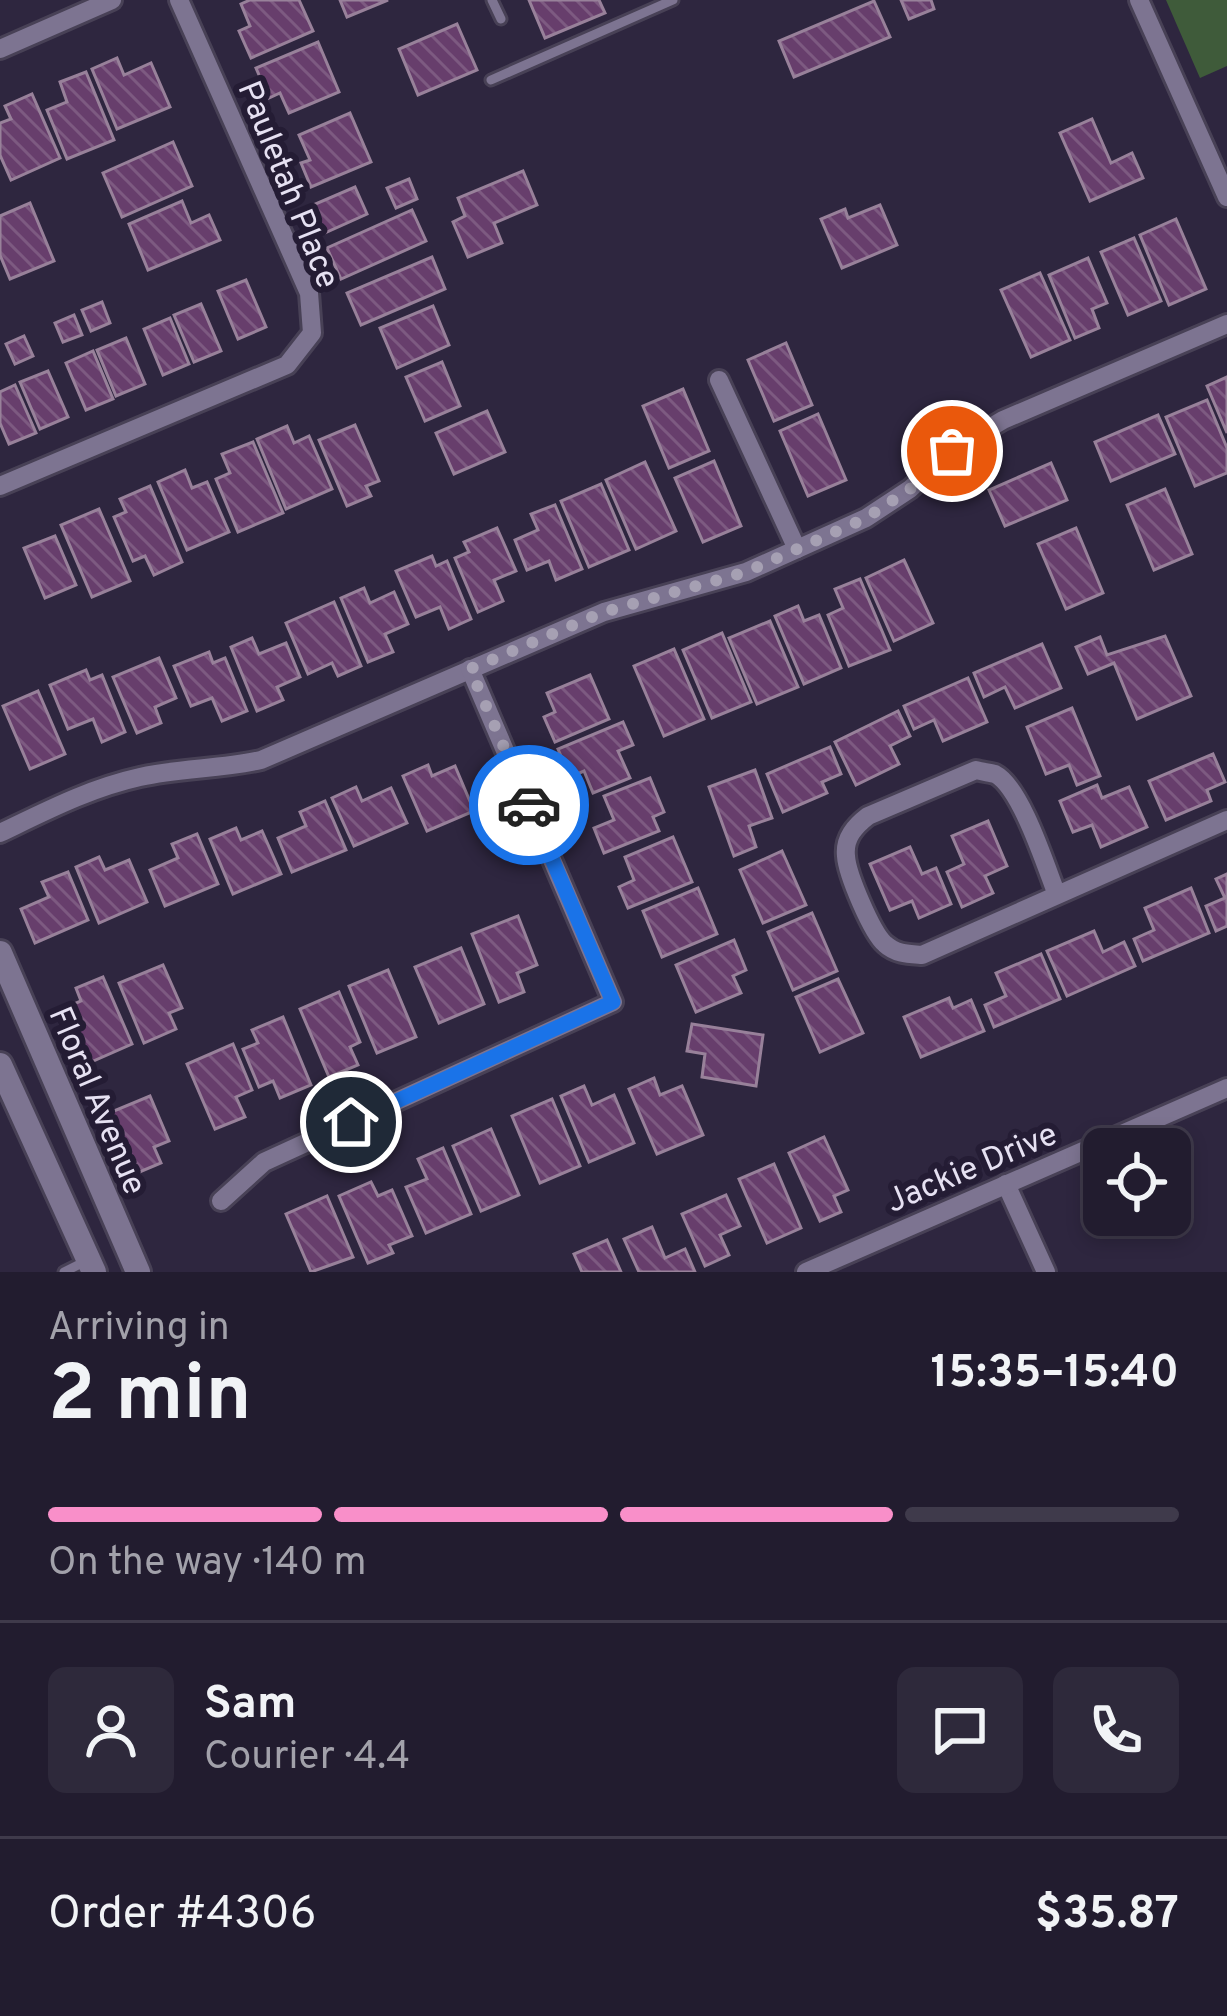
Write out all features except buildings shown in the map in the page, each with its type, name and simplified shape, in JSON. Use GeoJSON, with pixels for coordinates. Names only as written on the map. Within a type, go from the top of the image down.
{"type":"FeatureCollection","features":[{"type":"Feature","properties":{"kind":"street"},"geometry":{"type":"LineString","coordinates":[[0,49],[112,0]]}},
{"type":"Feature","properties":{"kind":"street","name":"Pauletah Place"},"geometry":{"type":"LineString","coordinates":[[0,486],[287,364],[312,333],[308,292],[179,0]]}},
{"type":"Feature","properties":{"kind":"street"},"geometry":{"type":"LineString","coordinates":[[1139,0],[1226,190]]}},
{"type":"Feature","properties":{"kind":"street"},"geometry":{"type":"LineString","coordinates":[[0,832],[105,786],[143,776],[261,760],[604,612],[746,572],[866,518],[910,489],[952,451],[1004,420],[1227,324]]}},
{"type":"Feature","properties":{"kind":"street"},"geometry":{"type":"LineString","coordinates":[[719,380],[797,548]]}},
{"type":"Feature","properties":{"kind":"street"},"geometry":{"type":"LineString","coordinates":[[221,1201],[264,1162],[613,1002],[470,669]]}},
{"type":"Feature","properties":{"kind":"street"},"geometry":{"type":"LineString","coordinates":[[1057,895],[1016,799],[993,773],[976,770],[868,816],[854,827],[848,840],[845,857],[874,929],[885,944],[902,954],[922,956],[1227,820]]}},
{"type":"Feature","properties":{"kind":"street","name":"Floral Avenue"},"geometry":{"type":"LineString","coordinates":[[0,953],[138,1272]]}},
{"type":"Feature","properties":{"kind":"street"},"geometry":{"type":"LineString","coordinates":[[0,1065],[91,1266]]}},
{"type":"Feature","properties":{"kind":"street","name":"Jackie Drive"},"geometry":{"type":"LineString","coordinates":[[806,1272],[1227,1088]]}},
{"type":"Feature","properties":{"kind":"street"},"geometry":{"type":"LineString","coordinates":[[1006,1184],[1046,1272]]}},
{"type":"Feature","properties":{"kind":"lane"},"geometry":{"type":"LineString","coordinates":[[492,0],[500,19]]}},
{"type":"Feature","properties":{"kind":"lane"},"geometry":{"type":"LineString","coordinates":[[491,80],[673,0]]}},
{"type":"Feature","properties":{"kind":"lane"},"geometry":{"type":"LineString","coordinates":[[64,1272],[91,1266]]}},
{"type":"Feature","properties":{"kind":"green space"},"geometry":{"type":"Polygon","coordinates":[[[1166,0],[1227,0],[1227,66],[1200,78],[1166,0]]]}},
{"type":"Feature","properties":{"kind":"way so far"},"geometry":{"type":"LineString","coordinates":[[529,805],[470,669],[604,612],[746,572],[866,518],[910,489],[952,451]]}},
{"type":"Feature","properties":{"kind":"route"},"geometry":{"type":"LineString","coordinates":[[351,1122],[613,1002],[529,805]]}}]}
